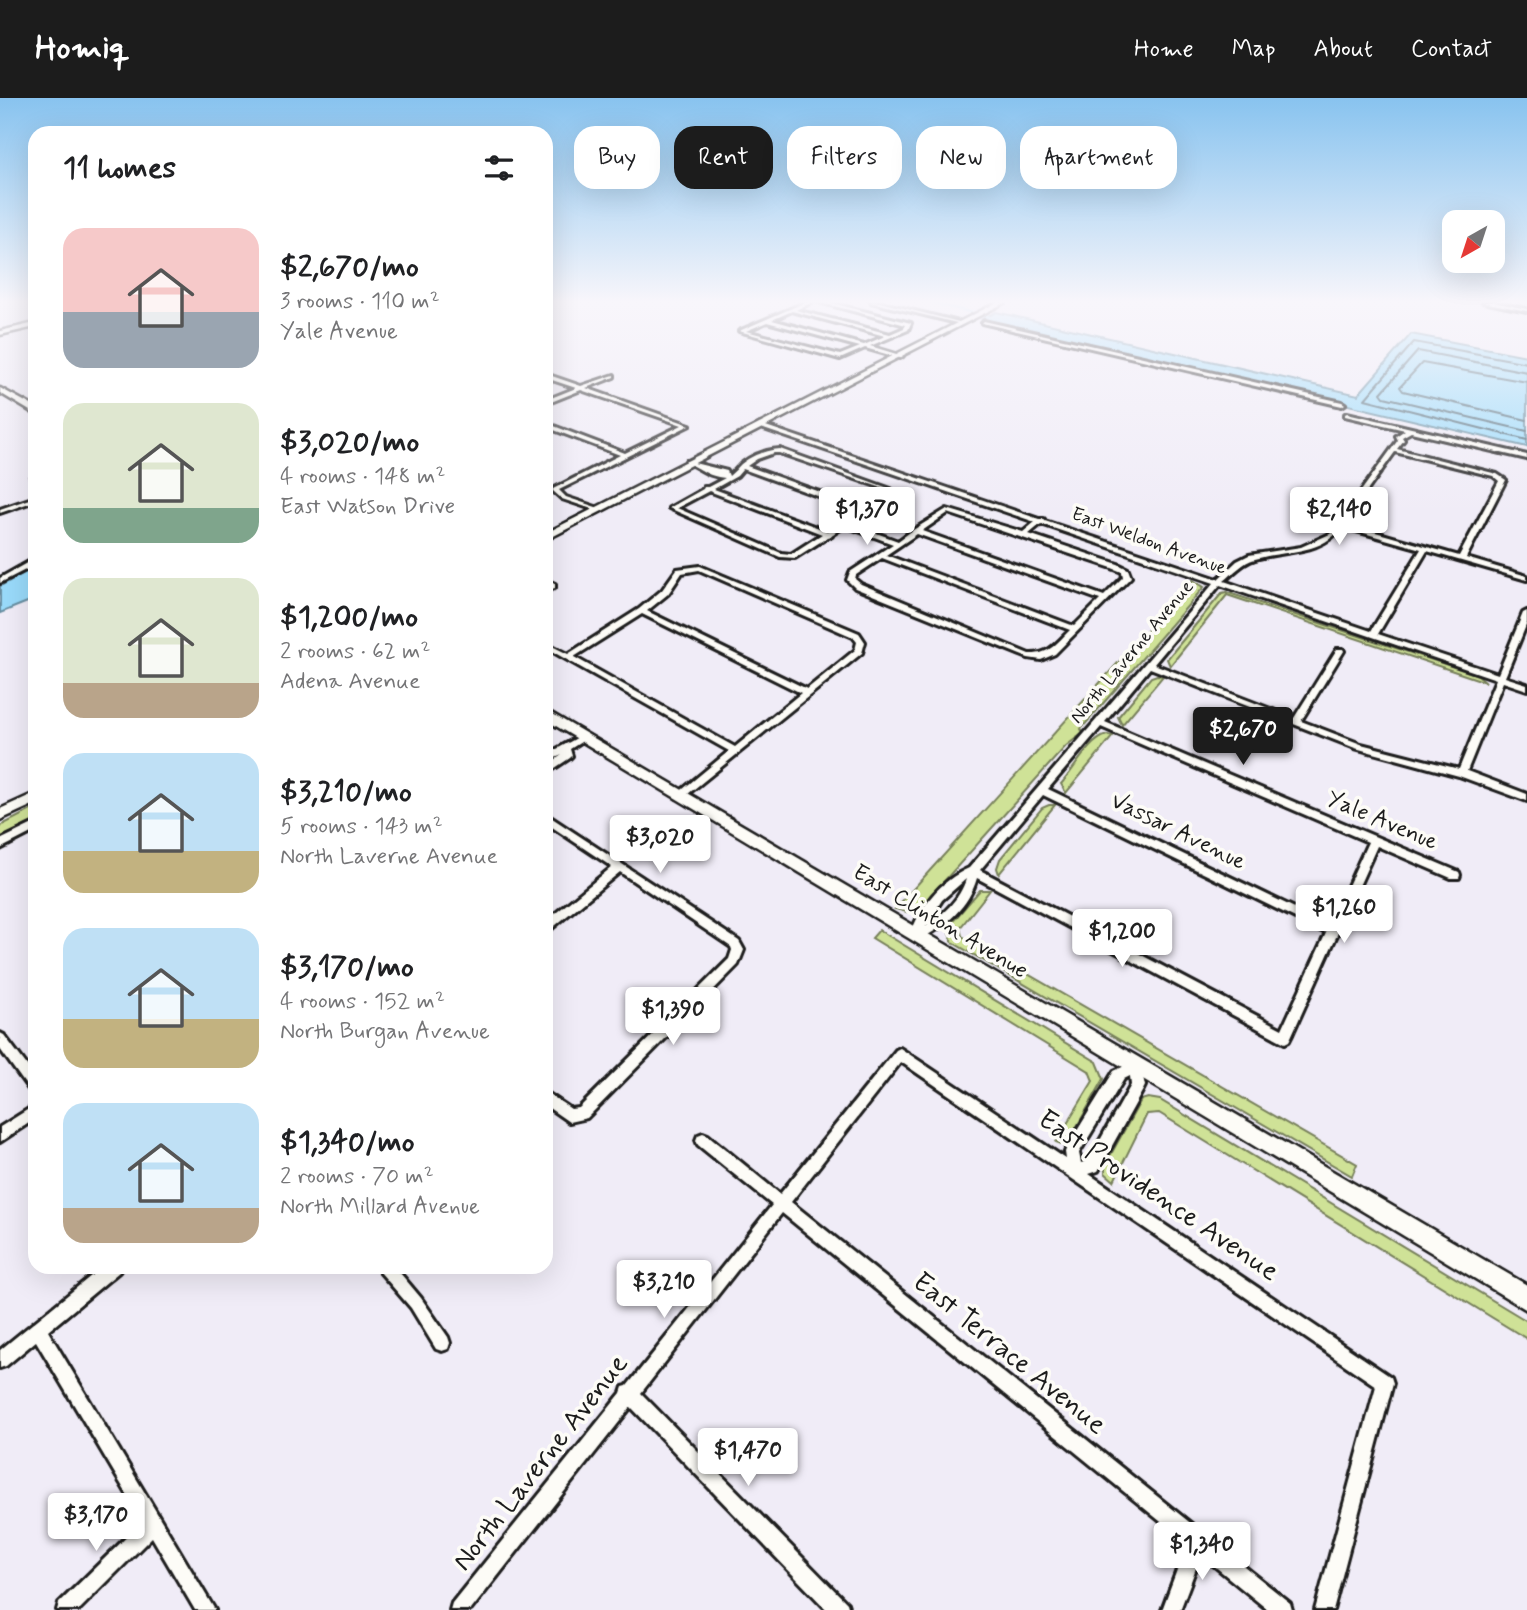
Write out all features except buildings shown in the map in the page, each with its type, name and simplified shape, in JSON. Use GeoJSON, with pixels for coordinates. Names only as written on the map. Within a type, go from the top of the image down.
{"type":"FeatureCollection","features":[{"type":"Feature","properties":{"kind":"street"},"geometry":{"type":"LineString","coordinates":[[553,533],[595,508],[692,463],[867,373]]}},
{"type":"Feature","properties":{"kind":"street"},"geometry":{"type":"LineString","coordinates":[[1205,373],[1342,404]]}},
{"type":"Feature","properties":{"kind":"street"},"geometry":{"type":"LineString","coordinates":[[553,399],[611,376]]}},
{"type":"Feature","properties":{"kind":"street"},"geometry":{"type":"LineString","coordinates":[[553,378],[687,425],[555,490],[564,494],[564,498],[595,508]]}},
{"type":"Feature","properties":{"kind":"street"},"geometry":{"type":"LineString","coordinates":[[0,390],[28,407]]}},
{"type":"Feature","properties":{"kind":"street"},"geometry":{"type":"LineString","coordinates":[[1347,415],[1527,457]]}},
{"type":"Feature","properties":{"kind":"street","name":"East Weldon Avenue"},"geometry":{"type":"LineString","coordinates":[[760,426],[1527,687]]}},
{"type":"Feature","properties":{"kind":"street"},"geometry":{"type":"LineString","coordinates":[[553,428],[625,455]]}},
{"type":"Feature","properties":{"kind":"street"},"geometry":{"type":"LineString","coordinates":[[553,432],[558,430]]}},
{"type":"Feature","properties":{"kind":"street","name":"North Laverne Avenue"},"geometry":{"type":"LineString","coordinates":[[916,936],[934,929],[973,883],[974,871],[1218,583],[1240,563],[1252,557],[1303,549],[1332,536],[1401,440],[1408,440],[1412,434],[1409,431]]}},
{"type":"Feature","properties":{"kind":"street"},"geometry":{"type":"LineString","coordinates":[[1394,450],[1503,480],[1462,558]]}},
{"type":"Feature","properties":{"kind":"street"},"geometry":{"type":"LineString","coordinates":[[780,451],[889,490],[889,495],[804,552],[792,556],[780,555],[672,508],[729,476],[765,453],[780,451]]}},
{"type":"Feature","properties":{"kind":"street"},"geometry":{"type":"LineString","coordinates":[[692,463],[718,469],[729,476]]}},
{"type":"Feature","properties":{"kind":"street"},"geometry":{"type":"LineString","coordinates":[[692,463],[710,474],[729,476]]}},
{"type":"Feature","properties":{"kind":"street"},"geometry":{"type":"LineString","coordinates":[[741,466],[866,511]]}},
{"type":"Feature","properties":{"kind":"street"},"geometry":{"type":"LineString","coordinates":[[710,474],[718,469]]}},
{"type":"Feature","properties":{"kind":"street"},"geometry":{"type":"LineString","coordinates":[[706,488],[830,535]]}},
{"type":"Feature","properties":{"kind":"street"},"geometry":{"type":"LineString","coordinates":[[0,511],[28,501]]}},
{"type":"Feature","properties":{"kind":"street"},"geometry":{"type":"LineString","coordinates":[[947,511],[1125,571],[1127,577],[1052,652],[1041,657],[1028,656],[858,586],[851,580],[853,575],[915,530],[947,511]]}},
{"type":"Feature","properties":{"kind":"street"},"geometry":{"type":"LineString","coordinates":[[1024,535],[1042,520]]}},
{"type":"Feature","properties":{"kind":"street"},"geometry":{"type":"LineString","coordinates":[[1340,523],[1527,578]]}},
{"type":"Feature","properties":{"kind":"street"},"geometry":{"type":"LineString","coordinates":[[846,524],[897,543]]}},
{"type":"Feature","properties":{"kind":"street"},"geometry":{"type":"LineString","coordinates":[[915,530],[1105,599]]}},
{"type":"Feature","properties":{"kind":"street"},"geometry":{"type":"LineString","coordinates":[[1373,635],[1424,548]]}},
{"type":"Feature","properties":{"kind":"street"},"geometry":{"type":"LineString","coordinates":[[880,555],[1075,629]]}},
{"type":"Feature","properties":{"kind":"street"},"geometry":{"type":"LineString","coordinates":[[0,581],[28,566]]}},
{"type":"Feature","properties":{"kind":"street"},"geometry":{"type":"LineString","coordinates":[[568,657],[642,611],[665,592],[680,571],[700,568],[856,635],[861,642],[859,650],[680,796]]}},
{"type":"Feature","properties":{"kind":"street"},"geometry":{"type":"LineString","coordinates":[[642,611],[806,692]]}},
{"type":"Feature","properties":{"kind":"street"},"geometry":{"type":"LineString","coordinates":[[1462,773],[1527,613]]}},
{"type":"Feature","properties":{"kind":"street"},"geometry":{"type":"LineString","coordinates":[[553,649],[734,750]]}},
{"type":"Feature","properties":{"kind":"street"},"geometry":{"type":"LineString","coordinates":[[1296,721],[1340,651]]}},
{"type":"Feature","properties":{"kind":"street"},"geometry":{"type":"LineString","coordinates":[[1149,665],[1380,753],[1462,773],[1527,799]]}},
{"type":"Feature","properties":{"kind":"street","name":"East Clinton Avenue"},"geometry":{"type":"LineString","coordinates":[[553,718],[1135,1068],[1527,1298]]}},
{"type":"Feature","properties":{"kind":"street","name":"Yale Avenue"},"geometry":{"type":"LineString","coordinates":[[1099,723],[1455,875]]}},
{"type":"Feature","properties":{"kind":"street"},"geometry":{"type":"LineString","coordinates":[[553,754],[558,750],[566,750],[584,737]]}},
{"type":"Feature","properties":{"kind":"street"},"geometry":{"type":"LineString","coordinates":[[553,766],[567,756],[566,750]]}},
{"type":"Feature","properties":{"kind":"street","name":"Vassar Avenue"},"geometry":{"type":"LineString","coordinates":[[1041,790],[1333,931]]}},
{"type":"Feature","properties":{"kind":"street"},"geometry":{"type":"LineString","coordinates":[[0,816],[28,801]]}},
{"type":"Feature","properties":{"kind":"street"},"geometry":{"type":"LineString","coordinates":[[553,823],[735,944],[738,953],[734,962],[582,1114],[569,1116],[553,1103]]}},
{"type":"Feature","properties":{"kind":"street"},"geometry":{"type":"LineString","coordinates":[[0,845],[28,831]]}},
{"type":"Feature","properties":{"kind":"street"},"geometry":{"type":"LineString","coordinates":[[974,871],[1285,1038],[1374,840]]}},
{"type":"Feature","properties":{"kind":"street"},"geometry":{"type":"LineString","coordinates":[[553,921],[619,867]]}},
{"type":"Feature","properties":{"kind":"street"},"geometry":{"type":"LineString","coordinates":[[0,1039],[28,1077]]}},
{"type":"Feature","properties":{"kind":"street","name":"North Laverne Avenue"},"geometry":{"type":"LineString","coordinates":[[459,1610],[900,1054]]}},
{"type":"Feature","properties":{"kind":"street","name":"East Providence Avenue"},"geometry":{"type":"LineString","coordinates":[[900,1054],[1385,1383],[1324,1610]]}},
{"type":"Feature","properties":{"kind":"street"},"geometry":{"type":"LineString","coordinates":[[1135,1068],[1138,1086],[1093,1166],[1075,1171],[1072,1152],[1119,1075],[1135,1068]]}},
{"type":"Feature","properties":{"kind":"street"},"geometry":{"type":"LineString","coordinates":[[0,1135],[28,1116]]}},
{"type":"Feature","properties":{"kind":"street","name":"East Terrace Avenue"},"geometry":{"type":"LineString","coordinates":[[703,1140],[1283,1610]]}},
{"type":"Feature","properties":{"kind":"street"},"geometry":{"type":"LineString","coordinates":[[0,1360],[105,1274]]}},
{"type":"Feature","properties":{"kind":"street"},"geometry":{"type":"LineString","coordinates":[[390,1274],[416,1303],[442,1343]]}},
{"type":"Feature","properties":{"kind":"street"},"geometry":{"type":"LineString","coordinates":[[38,1329],[206,1610]]}},
{"type":"Feature","properties":{"kind":"street"},"geometry":{"type":"LineString","coordinates":[[629,1394],[830,1606]]}},
{"type":"Feature","properties":{"kind":"street"},"geometry":{"type":"LineString","coordinates":[[66,1610],[153,1523]]}},
{"type":"Feature","properties":{"kind":"street"},"geometry":{"type":"LineString","coordinates":[[1171,1610],[1196,1540]]}},
{"type":"Feature","properties":{"kind":"green space"},"geometry":{"type":"Polygon","coordinates":[[[1193,580],[1204,587],[1081,729],[1083,733],[1066,746],[918,910],[907,912],[895,909],[1193,580]]]}},
{"type":"Feature","properties":{"kind":"green space"},"geometry":{"type":"Polygon","coordinates":[[[1226,592],[1478,675],[1486,682],[1227,595],[1170,666],[1167,659],[1222,593],[1226,592]]]}},
{"type":"Feature","properties":{"kind":"green space"},"geometry":{"type":"Polygon","coordinates":[[[1163,676],[1122,725],[1118,717],[1151,677],[1163,676]]]}},
{"type":"Feature","properties":{"kind":"green space"},"geometry":{"type":"Polygon","coordinates":[[[1107,735],[1113,736],[1066,793],[1061,784],[1088,749],[1107,735]]]}},
{"type":"Feature","properties":{"kind":"green space"},"geometry":{"type":"Polygon","coordinates":[[[1055,805],[999,874],[997,868],[1000,859],[1042,808],[1055,805]]]}},
{"type":"Feature","properties":{"kind":"green space"},"geometry":{"type":"Polygon","coordinates":[[[28,812],[28,825],[0,839],[0,826],[28,812]]]}},
{"type":"Feature","properties":{"kind":"green space"},"geometry":{"type":"Polygon","coordinates":[[[980,890],[990,890],[960,928],[962,936],[1357,1164],[1352,1176],[952,942],[948,927],[980,890]]]}},
{"type":"Feature","properties":{"kind":"green space"},"geometry":{"type":"Polygon","coordinates":[[[879,930],[1097,1062],[1104,1079],[1068,1142],[1056,1142],[1093,1081],[1089,1071],[872,938],[879,930]]]}},
{"type":"Feature","properties":{"kind":"green space"},"geometry":{"type":"Polygon","coordinates":[[[1141,1100],[1160,1100],[1527,1321],[1527,1339],[1159,1113],[1147,1114],[1114,1181],[1105,1173],[1105,1165],[1141,1100]]]}},
{"type":"Feature","properties":{"kind":"water"},"geometry":{"type":"Polygon","coordinates":[[[1210,373],[1260,373],[1358,395],[1377,373],[1527,373],[1527,447],[1210,373]]]}},
{"type":"Feature","properties":{"kind":"water"},"geometry":{"type":"Polygon","coordinates":[[[28,571],[28,602],[0,613],[0,586],[28,571]]]}}]}
